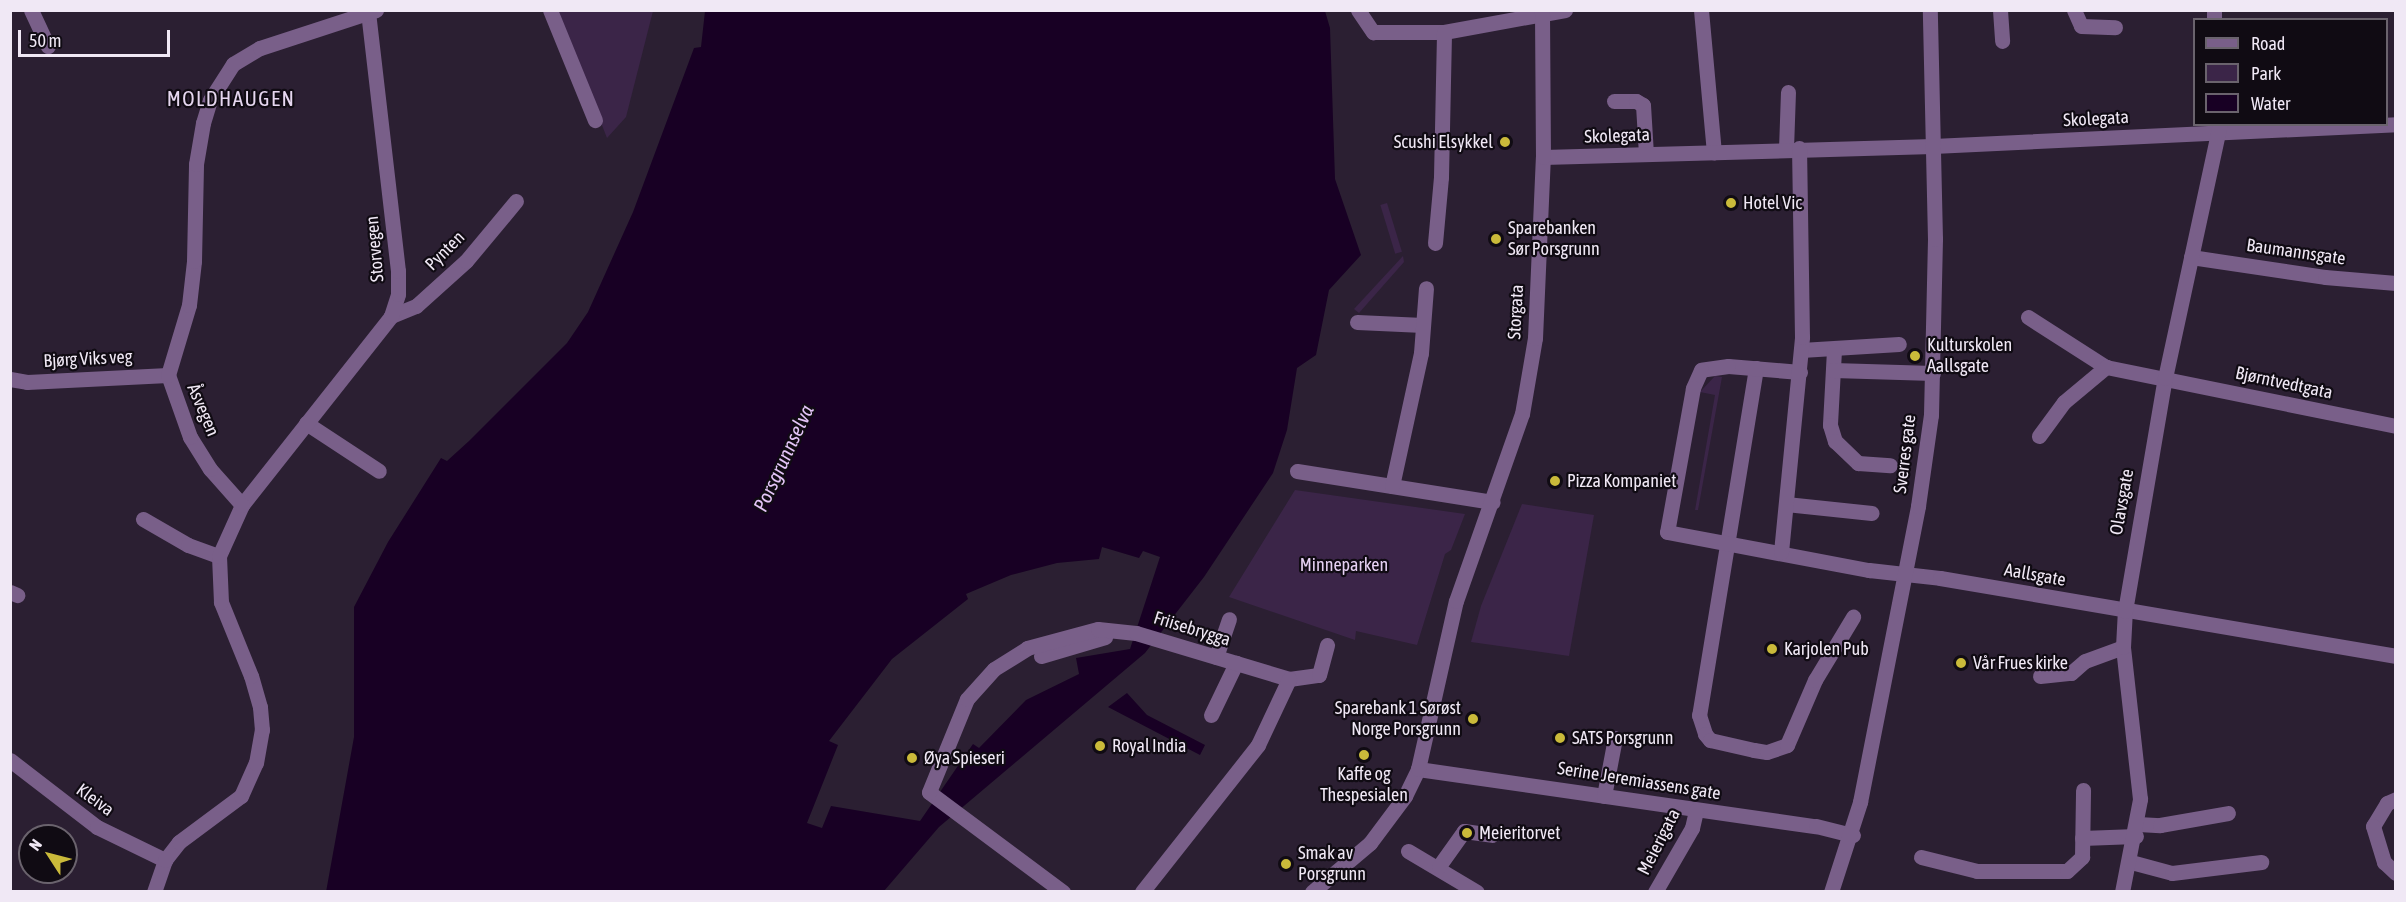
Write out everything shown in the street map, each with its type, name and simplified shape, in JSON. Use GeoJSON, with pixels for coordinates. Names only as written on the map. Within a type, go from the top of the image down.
{"type":"FeatureCollection","features":[{"type":"Feature","properties":{"kind":"street"},"geometry":{"type":"LineString","coordinates":[[31,10],[48,46]]}},
{"type":"Feature","properties":{"kind":"street"},"geometry":{"type":"LineString","coordinates":[[550,10],[595,120]]}},
{"type":"Feature","properties":{"kind":"street"},"geometry":{"type":"LineString","coordinates":[[1358,10],[1373,32],[1444,32],[1542,12],[1564,10]]}},
{"type":"Feature","properties":{"kind":"street"},"geometry":{"type":"LineString","coordinates":[[1701,10],[1714,152]]}},
{"type":"Feature","properties":{"kind":"street","name":"Sverres gate"},"geometry":{"type":"LineString","coordinates":[[1831,891],[1853,835],[1923,477],[1933,373],[1933,146],[1930,10]]}},
{"type":"Feature","properties":{"kind":"street"},"geometry":{"type":"LineString","coordinates":[[2000,10],[2002,41]]}},
{"type":"Feature","properties":{"kind":"street"},"geometry":{"type":"LineString","coordinates":[[2074,10],[2080,26],[2115,27]]}},
{"type":"Feature","properties":{"kind":"street","name":"Storvegen"},"geometry":{"type":"LineString","coordinates":[[242,505],[391,316],[398,271],[371,12]]}},
{"type":"Feature","properties":{"kind":"street","name":"Åsvegen"},"geometry":{"type":"LineString","coordinates":[[242,505],[210,469],[190,437],[168,375],[189,306],[201,134],[210,100],[221,78],[233,64],[260,48],[371,12]]}},
{"type":"Feature","properties":{"kind":"street","name":"Storgata"},"geometry":{"type":"LineString","coordinates":[[1312,891],[1370,843],[1405,796],[1418,769],[1451,621],[1493,502],[1531,378],[1544,157],[1542,12]]}},
{"type":"Feature","properties":{"kind":"street"},"geometry":{"type":"LineString","coordinates":[[1436,243],[1442,177],[1444,32]]}},
{"type":"Feature","properties":{"kind":"street"},"geometry":{"type":"LineString","coordinates":[[1781,552],[1801,350],[1793,149],[1788,92]]}},
{"type":"Feature","properties":{"kind":"street"},"geometry":{"type":"LineString","coordinates":[[1614,101],[1636,101],[1643,105],[1646,154]]}},
{"type":"Feature","properties":{"kind":"street","name":"Skolegata"},"geometry":{"type":"LineString","coordinates":[[1544,157],[1933,146],[2220,129],[2326,126]]}},
{"type":"Feature","properties":{"kind":"street","name":"Olavsgate"},"geometry":{"type":"LineString","coordinates":[[2122,891],[2131,862],[2140,799],[2123,647],[2125,611],[2165,378],[2220,129]]}},
{"type":"Feature","properties":{"kind":"street","name":"Pynten"},"geometry":{"type":"LineString","coordinates":[[391,316],[416,306],[466,261],[516,201]]}},
{"type":"Feature","properties":{"kind":"street","name":"Baumannsgate"},"geometry":{"type":"LineString","coordinates":[[2191,257],[2325,278],[2396,283]]}},
{"type":"Feature","properties":{"kind":"street"},"geometry":{"type":"LineString","coordinates":[[1392,486],[1420,353],[1425,288]]}},
{"type":"Feature","properties":{"kind":"street"},"geometry":{"type":"LineString","coordinates":[[2028,317],[2106,367],[2064,402],[2039,436]]}},
{"type":"Feature","properties":{"kind":"street"},"geometry":{"type":"LineString","coordinates":[[1357,322],[1423,325]]}},
{"type":"Feature","properties":{"kind":"street"},"geometry":{"type":"LineString","coordinates":[[1801,350],[1834,350],[1847,344],[1899,344]]}},
{"type":"Feature","properties":{"kind":"street"},"geometry":{"type":"LineString","coordinates":[[1834,350],[1830,425],[1835,441],[1858,463],[1890,465]]}},
{"type":"Feature","properties":{"kind":"street","name":"Aallsgate"},"geometry":{"type":"LineString","coordinates":[[1756,368],[1710,366],[1696,379],[1667,532],[2396,656]]}},
{"type":"Feature","properties":{"kind":"street","name":"Bjørntvedtgata"},"geometry":{"type":"LineString","coordinates":[[2106,367],[2396,426]]}},
{"type":"Feature","properties":{"kind":"street"},"geometry":{"type":"LineString","coordinates":[[1800,372],[1756,368],[1699,715],[1700,726],[1710,740],[1767,752],[1787,745],[1815,680],[1853,618]]}},
{"type":"Feature","properties":{"kind":"street"},"geometry":{"type":"LineString","coordinates":[[1833,370],[1933,373]]}},
{"type":"Feature","properties":{"kind":"street","name":"Bjørg Viks veg"},"geometry":{"type":"LineString","coordinates":[[10,379],[27,382],[168,375]]}},
{"type":"Feature","properties":{"kind":"street"},"geometry":{"type":"LineString","coordinates":[[306,423],[380,471]]}},
{"type":"Feature","properties":{"kind":"street"},"geometry":{"type":"LineString","coordinates":[[1297,471],[1493,502]]}},
{"type":"Feature","properties":{"kind":"street"},"geometry":{"type":"LineString","coordinates":[[1786,504],[1872,513]]}},
{"type":"Feature","properties":{"kind":"street"},"geometry":{"type":"LineString","coordinates":[[154,891],[165,861],[179,842],[241,796],[251,780],[260,747],[260,707],[221,602],[219,556],[242,505]]}},
{"type":"Feature","properties":{"kind":"street"},"geometry":{"type":"LineString","coordinates":[[143,519],[188,545],[219,556]]}},
{"type":"Feature","properties":{"kind":"street"},"geometry":{"type":"LineString","coordinates":[[1216,657],[1229,619]]}},
{"type":"Feature","properties":{"kind":"street","name":"Friisebrygga"},"geometry":{"type":"LineString","coordinates":[[1063,891],[929,792],[955,721],[967,699],[994,669],[1027,648],[1077,632],[1098,629],[1120,634],[1136,633],[1289,679]]}},
{"type":"Feature","properties":{"kind":"street"},"geometry":{"type":"LineString","coordinates":[[1041,656],[1120,634]]}},
{"type":"Feature","properties":{"kind":"street"},"geometry":{"type":"LineString","coordinates":[[1142,891],[1258,745],[1289,679],[1319,675],[1327,645]]}},
{"type":"Feature","properties":{"kind":"street"},"geometry":{"type":"LineString","coordinates":[[2040,676],[2070,673],[2085,661],[2123,647]]}},
{"type":"Feature","properties":{"kind":"street"},"geometry":{"type":"LineString","coordinates":[[1211,714],[1236,663]]}},
{"type":"Feature","properties":{"kind":"street"},"geometry":{"type":"LineString","coordinates":[[1604,796],[1615,738]]}},
{"type":"Feature","properties":{"kind":"street","name":"Kleiva"},"geometry":{"type":"LineString","coordinates":[[10,760],[97,827],[165,861]]}},
{"type":"Feature","properties":{"kind":"street","name":"Serine Jeremiassens gate"},"geometry":{"type":"LineString","coordinates":[[1418,769],[1816,826],[1853,835]]}},
{"type":"Feature","properties":{"kind":"street"},"geometry":{"type":"LineString","coordinates":[[1921,856],[1977,871],[2067,871],[2082,857],[2083,790]]}},
{"type":"Feature","properties":{"kind":"street"},"geometry":{"type":"LineString","coordinates":[[2396,799],[2387,803],[2373,826],[2384,862],[2396,873]]}},
{"type":"Feature","properties":{"kind":"street","name":"Meierigata"},"geometry":{"type":"LineString","coordinates":[[1655,891],[1692,828],[1696,810]]}},
{"type":"Feature","properties":{"kind":"street"},"geometry":{"type":"LineString","coordinates":[[2082,838],[2228,813]]}},
{"type":"Feature","properties":{"kind":"street"},"geometry":{"type":"LineString","coordinates":[[1438,866],[1464,831],[1492,836]]}},
{"type":"Feature","properties":{"kind":"street"},"geometry":{"type":"LineString","coordinates":[[1408,851],[1438,866],[1478,891]]}},
{"type":"Feature","properties":{"kind":"street"},"geometry":{"type":"LineString","coordinates":[[2131,862],[2172,873],[2261,862]]}},
{"type":"Feature","properties":{"kind":"green space"},"geometry":{"type":"Polygon","coordinates":[[[557,11],[653,11],[626,117],[607,138],[557,11]]]}},
{"type":"Feature","properties":{"kind":"green space"},"geometry":{"type":"Polygon","coordinates":[[[1387,203],[1402,252],[1395,254],[1380,205],[1387,203]]]}},
{"type":"Feature","properties":{"kind":"green space"},"geometry":{"type":"Polygon","coordinates":[[[1403,256],[1404,262],[1359,313],[1354,309],[1403,256]]]}},
{"type":"Feature","properties":{"kind":"green space"},"geometry":{"type":"Polygon","coordinates":[[[1715,376],[1722,377],[1698,510],[1695,510],[1715,395],[1700,392],[1715,376]]]}},
{"type":"Feature","properties":{"kind":"green space","name":"Minneparken"},"geometry":{"type":"Polygon","coordinates":[[[1295,490],[1465,514],[1451,550],[1445,554],[1417,645],[1356,631],[1355,640],[1229,597],[1295,490]]]}},
{"type":"Feature","properties":{"kind":"green space"},"geometry":{"type":"Polygon","coordinates":[[[1522,504],[1594,515],[1569,656],[1471,642],[1481,606],[1522,504]]]}},
{"type":"Feature","properties":{"kind":"water","name":"Porsgrunnselva"},"geometry":{"type":"Polygon","coordinates":[[[705,11],[1325,11],[1330,28],[1335,179],[1361,255],[1329,290],[1316,355],[1297,368],[1287,430],[1273,473],[1204,577],[1145,653],[939,827],[884,891],[326,892],[354,737],[354,607],[388,542],[441,458],[447,461],[469,441],[567,343],[588,312],[633,212],[694,48],[701,47],[705,11]],[[1102,547],[1099,559],[1057,563],[1011,575],[966,594],[968,599],[892,659],[829,741],[838,745],[807,823],[822,828],[831,806],[920,821],[973,744],[979,748],[1026,700],[1079,674],[1076,658],[1130,649],[1160,557],[1143,551],[1139,558],[1102,547]]]}},
{"type":"Feature","properties":{"kind":"water"},"geometry":{"type":"Polygon","coordinates":[[[1127,693],[1147,715],[1205,745],[1200,755],[1108,707],[1127,693]]]}},
{"type":"Feature","properties":{"kind":"place","name":"Scushi Elsykkel"},"geometry":{"type":"Point","coordinates":[1505,142]}},
{"type":"Feature","properties":{"kind":"place","name":"Hotel Vic"},"geometry":{"type":"Point","coordinates":[1731,203]}},
{"type":"Feature","properties":{"kind":"place","name":"Sparebanken Sør Porsgrunn"},"geometry":{"type":"Point","coordinates":[1496,239]}},
{"type":"Feature","properties":{"kind":"place","name":"Kulturskolen Aallsgate"},"geometry":{"type":"Point","coordinates":[1915,356]}},
{"type":"Feature","properties":{"kind":"place","name":"Pizza Kompaniet"},"geometry":{"type":"Point","coordinates":[1555,481]}},
{"type":"Feature","properties":{"kind":"place","name":"Karjolen Pub"},"geometry":{"type":"Point","coordinates":[1772,649]}},
{"type":"Feature","properties":{"kind":"place","name":"Vår Frues kirke"},"geometry":{"type":"Point","coordinates":[1961,663]}},
{"type":"Feature","properties":{"kind":"place","name":"Sparebank 1 Sørøst Norge Porsgrunn"},"geometry":{"type":"Point","coordinates":[1473,719]}},
{"type":"Feature","properties":{"kind":"place","name":"SATS Porsgrunn"},"geometry":{"type":"Point","coordinates":[1560,738]}},
{"type":"Feature","properties":{"kind":"place","name":"Royal India"},"geometry":{"type":"Point","coordinates":[1100,746]}},
{"type":"Feature","properties":{"kind":"place","name":"Kaffe og Thespesialen"},"geometry":{"type":"Point","coordinates":[1364,755]}},
{"type":"Feature","properties":{"kind":"place","name":"Øya Spieseri"},"geometry":{"type":"Point","coordinates":[912,758]}},
{"type":"Feature","properties":{"kind":"place","name":"Meieritorvet"},"geometry":{"type":"Point","coordinates":[1467,833]}},
{"type":"Feature","properties":{"kind":"place","name":"Smak av Porsgrunn"},"geometry":{"type":"Point","coordinates":[1286,864]}},
{"type":"Feature","properties":{"kind":"district","name":"MOLDHAUGEN"},"geometry":{"type":"Point","coordinates":[231,98]}}]}
